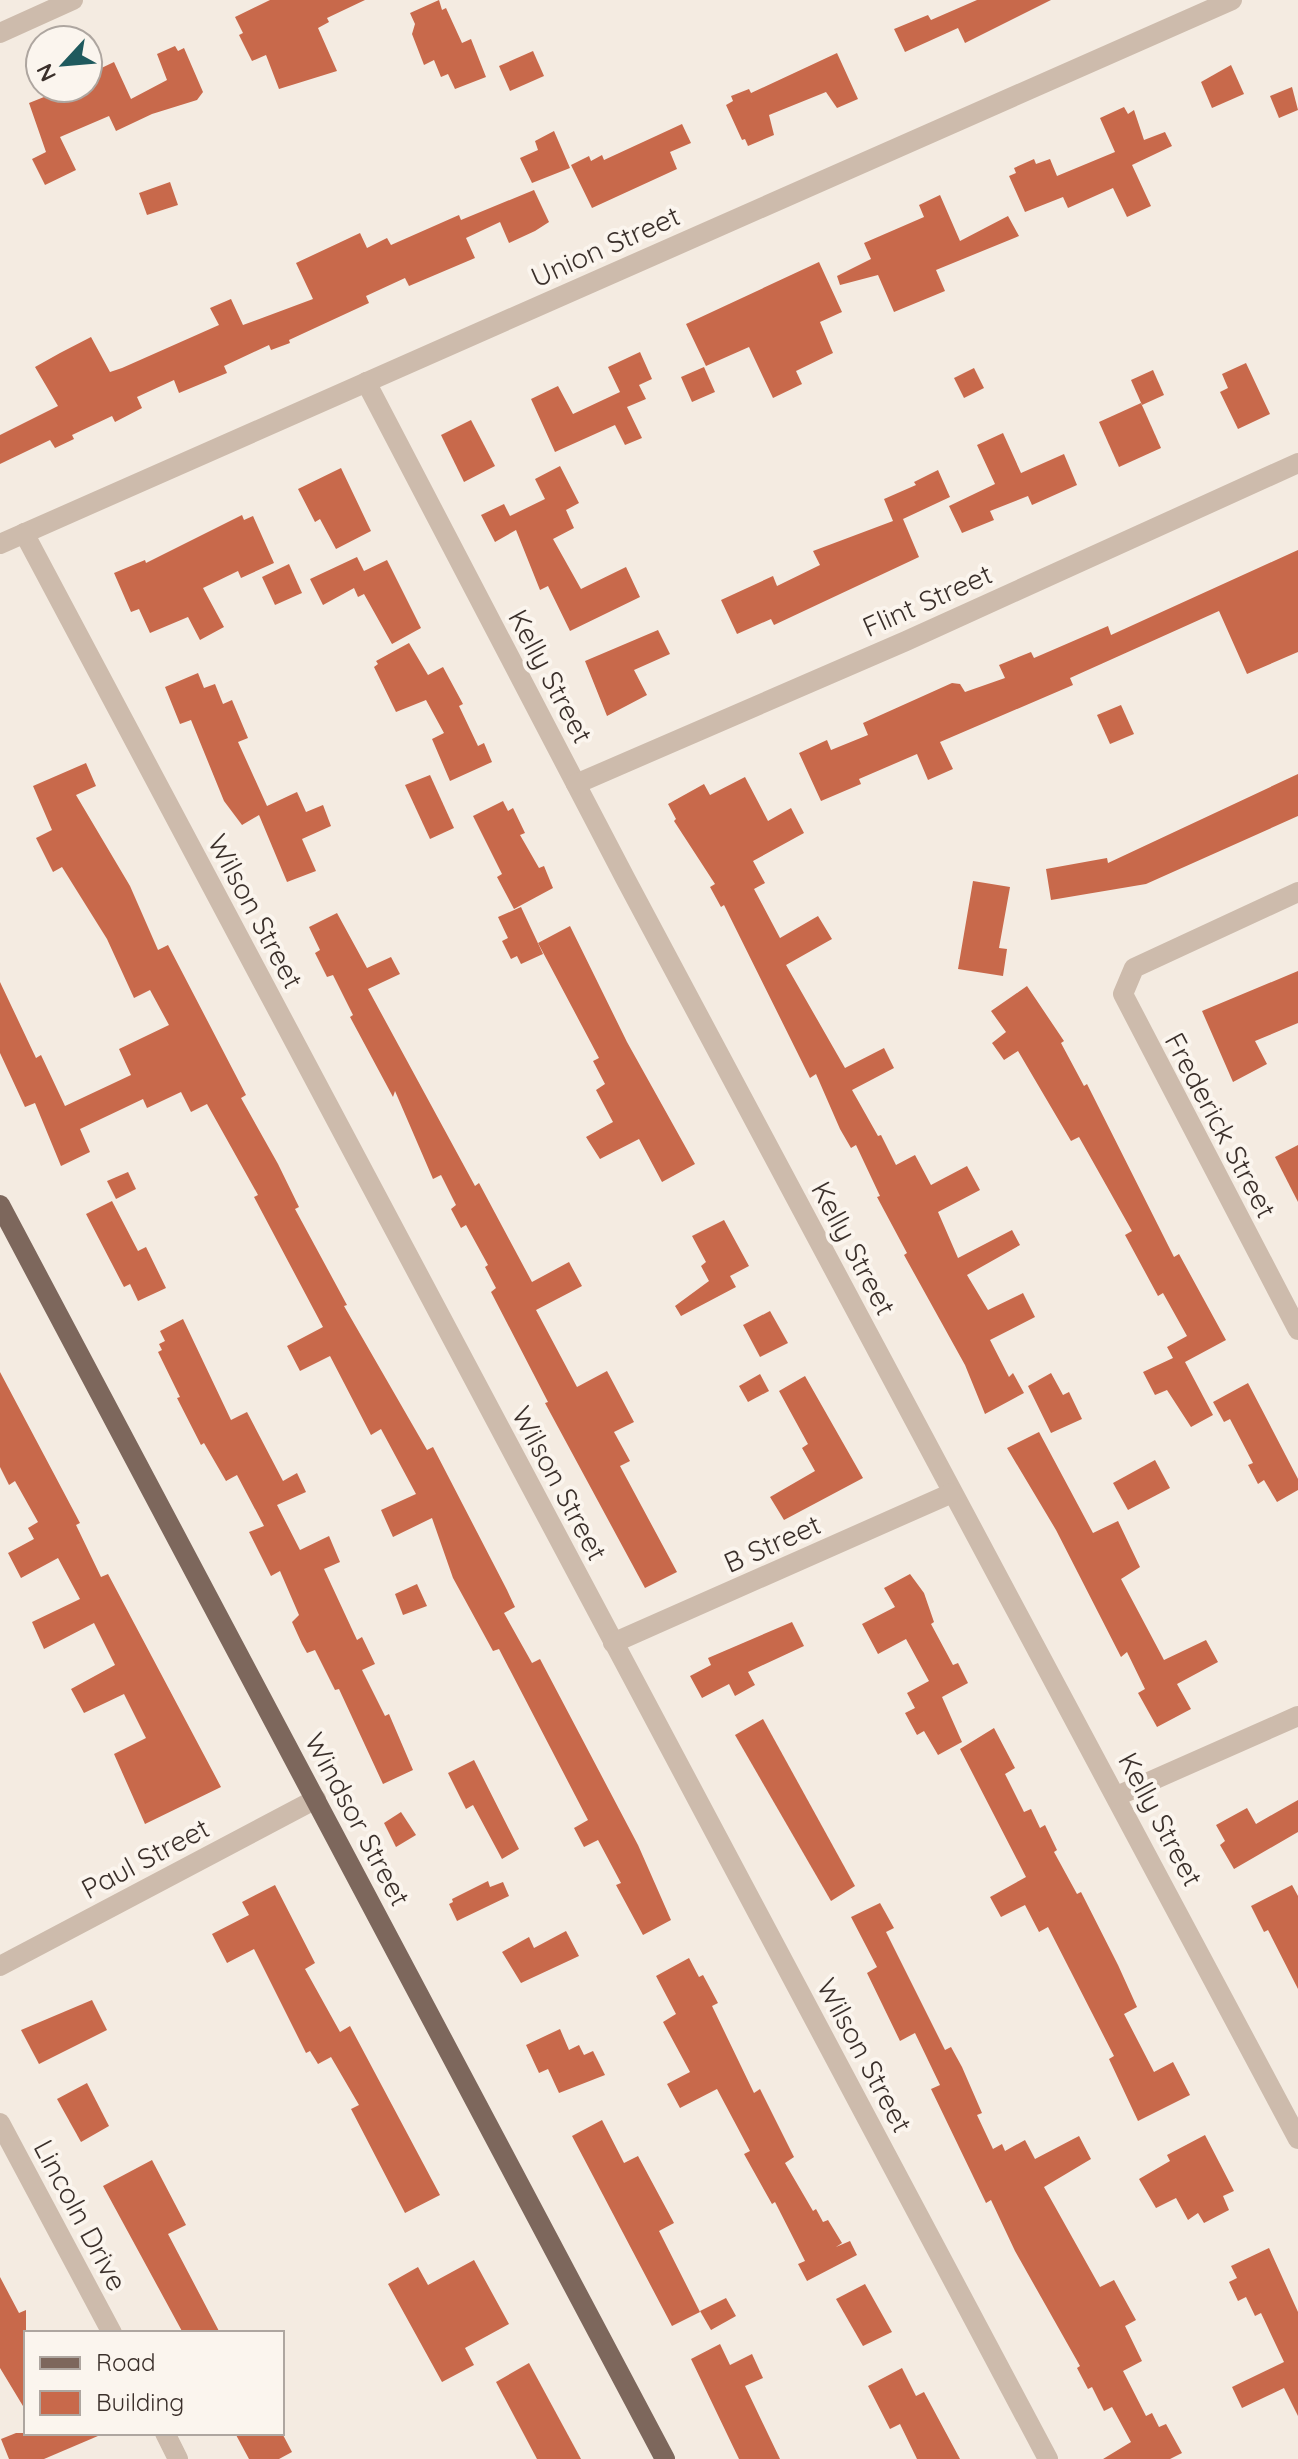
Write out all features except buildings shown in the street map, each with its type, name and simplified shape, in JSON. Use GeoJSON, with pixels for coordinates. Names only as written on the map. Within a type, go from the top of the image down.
{"type":"FeatureCollection","features":[{"type":"Feature","properties":{"kind":"main road","name":"Windsor Street"},"geometry":{"type":"LineString","coordinates":[[0,1205],[665,2459]]}},
{"type":"Feature","properties":{"kind":"street"},"geometry":{"type":"LineString","coordinates":[[0,33],[73,0]]}},
{"type":"Feature","properties":{"kind":"street","name":"Union Street"},"geometry":{"type":"LineString","coordinates":[[0,544],[1232,0]]}},
{"type":"Feature","properties":{"kind":"street","name":"Kelly Street"},"geometry":{"type":"LineString","coordinates":[[366,382],[952,1493],[1298,2139]]}},
{"type":"Feature","properties":{"kind":"street","name":"Flint Street"},"geometry":{"type":"LineString","coordinates":[[576,784],[906,641],[1298,463]]}},
{"type":"Feature","properties":{"kind":"street","name":"Wilson Street"},"geometry":{"type":"LineString","coordinates":[[24,533],[1048,2459]]}},
{"type":"Feature","properties":{"kind":"street","name":"Frederick Street"},"geometry":{"type":"LineString","coordinates":[[1296,1321],[1139,1030],[1126,1002],[1125,986],[1134,968],[1157,955],[1298,892]]}},
{"type":"Feature","properties":{"kind":"street","name":"B Street"},"geometry":{"type":"LineString","coordinates":[[613,1643],[952,1493]]}},
{"type":"Feature","properties":{"kind":"street"},"geometry":{"type":"LineString","coordinates":[[1117,1796],[1298,1716]]}},
{"type":"Feature","properties":{"kind":"street","name":"Paul Street"},"geometry":{"type":"LineString","coordinates":[[0,1966],[316,1799]]}},
{"type":"Feature","properties":{"kind":"street","name":"Lincoln Drive"},"geometry":{"type":"LineString","coordinates":[[0,2123],[111,2331]]}},
{"type":"Feature","properties":{"kind":"street"},"geometry":{"type":"LineString","coordinates":[[166,2435],[178,2459]]}}]}
